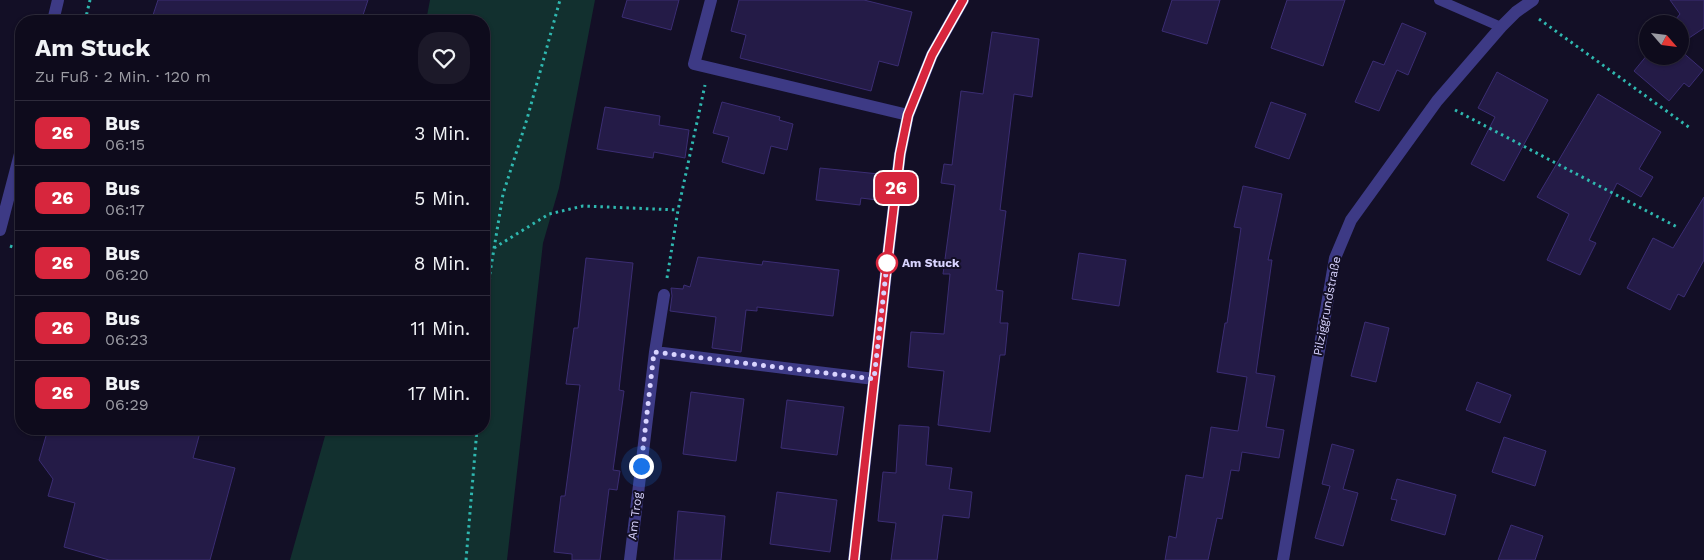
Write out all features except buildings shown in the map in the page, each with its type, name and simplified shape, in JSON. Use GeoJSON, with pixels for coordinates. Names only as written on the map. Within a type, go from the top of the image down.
{"type":"FeatureCollection","features":[{"type":"Feature","properties":{"kind":"street"},"geometry":{"type":"LineString","coordinates":[[54,15],[58,0]]}},
{"type":"Feature","properties":{"kind":"street"},"geometry":{"type":"LineString","coordinates":[[711,0],[694,64],[908,115]]}},
{"type":"Feature","properties":{"kind":"street"},"geometry":{"type":"LineString","coordinates":[[854,560],[900,154],[908,115],[932,55],[963,0]]}},
{"type":"Feature","properties":{"kind":"street","name":"Pilziggrundstraße"},"geometry":{"type":"LineString","coordinates":[[1283,560],[1335,258],[1351,220],[1436,101],[1501,27],[1528,4]]}},
{"type":"Feature","properties":{"kind":"street"},"geometry":{"type":"LineString","coordinates":[[0,230],[5,199],[15,168]]}},
{"type":"Feature","properties":{"kind":"street","name":"Am Trog"},"geometry":{"type":"LineString","coordinates":[[630,560],[654,352],[664,295]]}},
{"type":"Feature","properties":{"kind":"street"},"geometry":{"type":"LineString","coordinates":[[654,352],[874,379]]}},
{"type":"Feature","properties":{"kind":"lane"},"geometry":{"type":"LineString","coordinates":[[1438,0],[1501,27]]}},
{"type":"Feature","properties":{"kind":"path"},"geometry":{"type":"LineString","coordinates":[[86,15],[90,0]]}},
{"type":"Feature","properties":{"kind":"path"},"geometry":{"type":"LineString","coordinates":[[490,273],[503,194],[527,119],[560,0]]}},
{"type":"Feature","properties":{"kind":"path"},"geometry":{"type":"LineString","coordinates":[[1528,4],[1690,128]]}},
{"type":"Feature","properties":{"kind":"path"},"geometry":{"type":"LineString","coordinates":[[664,295],[678,210],[709,67]]}},
{"type":"Feature","properties":{"kind":"path"},"geometry":{"type":"LineString","coordinates":[[1436,101],[1679,228]]}},
{"type":"Feature","properties":{"kind":"path"},"geometry":{"type":"LineString","coordinates":[[494,248],[550,214],[583,206],[678,210]]}},
{"type":"Feature","properties":{"kind":"path"},"geometry":{"type":"LineString","coordinates":[[466,560],[477,435]]}},
{"type":"Feature","properties":{"kind":"green space"},"geometry":{"type":"Polygon","coordinates":[[[430,0],[595,0],[559,188],[543,243],[507,560],[290,560],[325,435],[490,435],[490,15],[427,15],[430,0]]]}},
{"type":"Feature","properties":{"kind":"bus line","name":"26"},"geometry":{"type":"LineString","coordinates":[[854,560],[900,154],[908,115],[932,55],[963,0]]}},
{"type":"Feature","properties":{"kind":"place","name":"Am Stuck"},"geometry":{"type":"Point","coordinates":[887,263]}},
{"type":"Feature","properties":{"kind":"route"},"geometry":{"type":"LineString","coordinates":[[641,466],[654,352],[874,379],[888,255],[887,263]]}}]}
